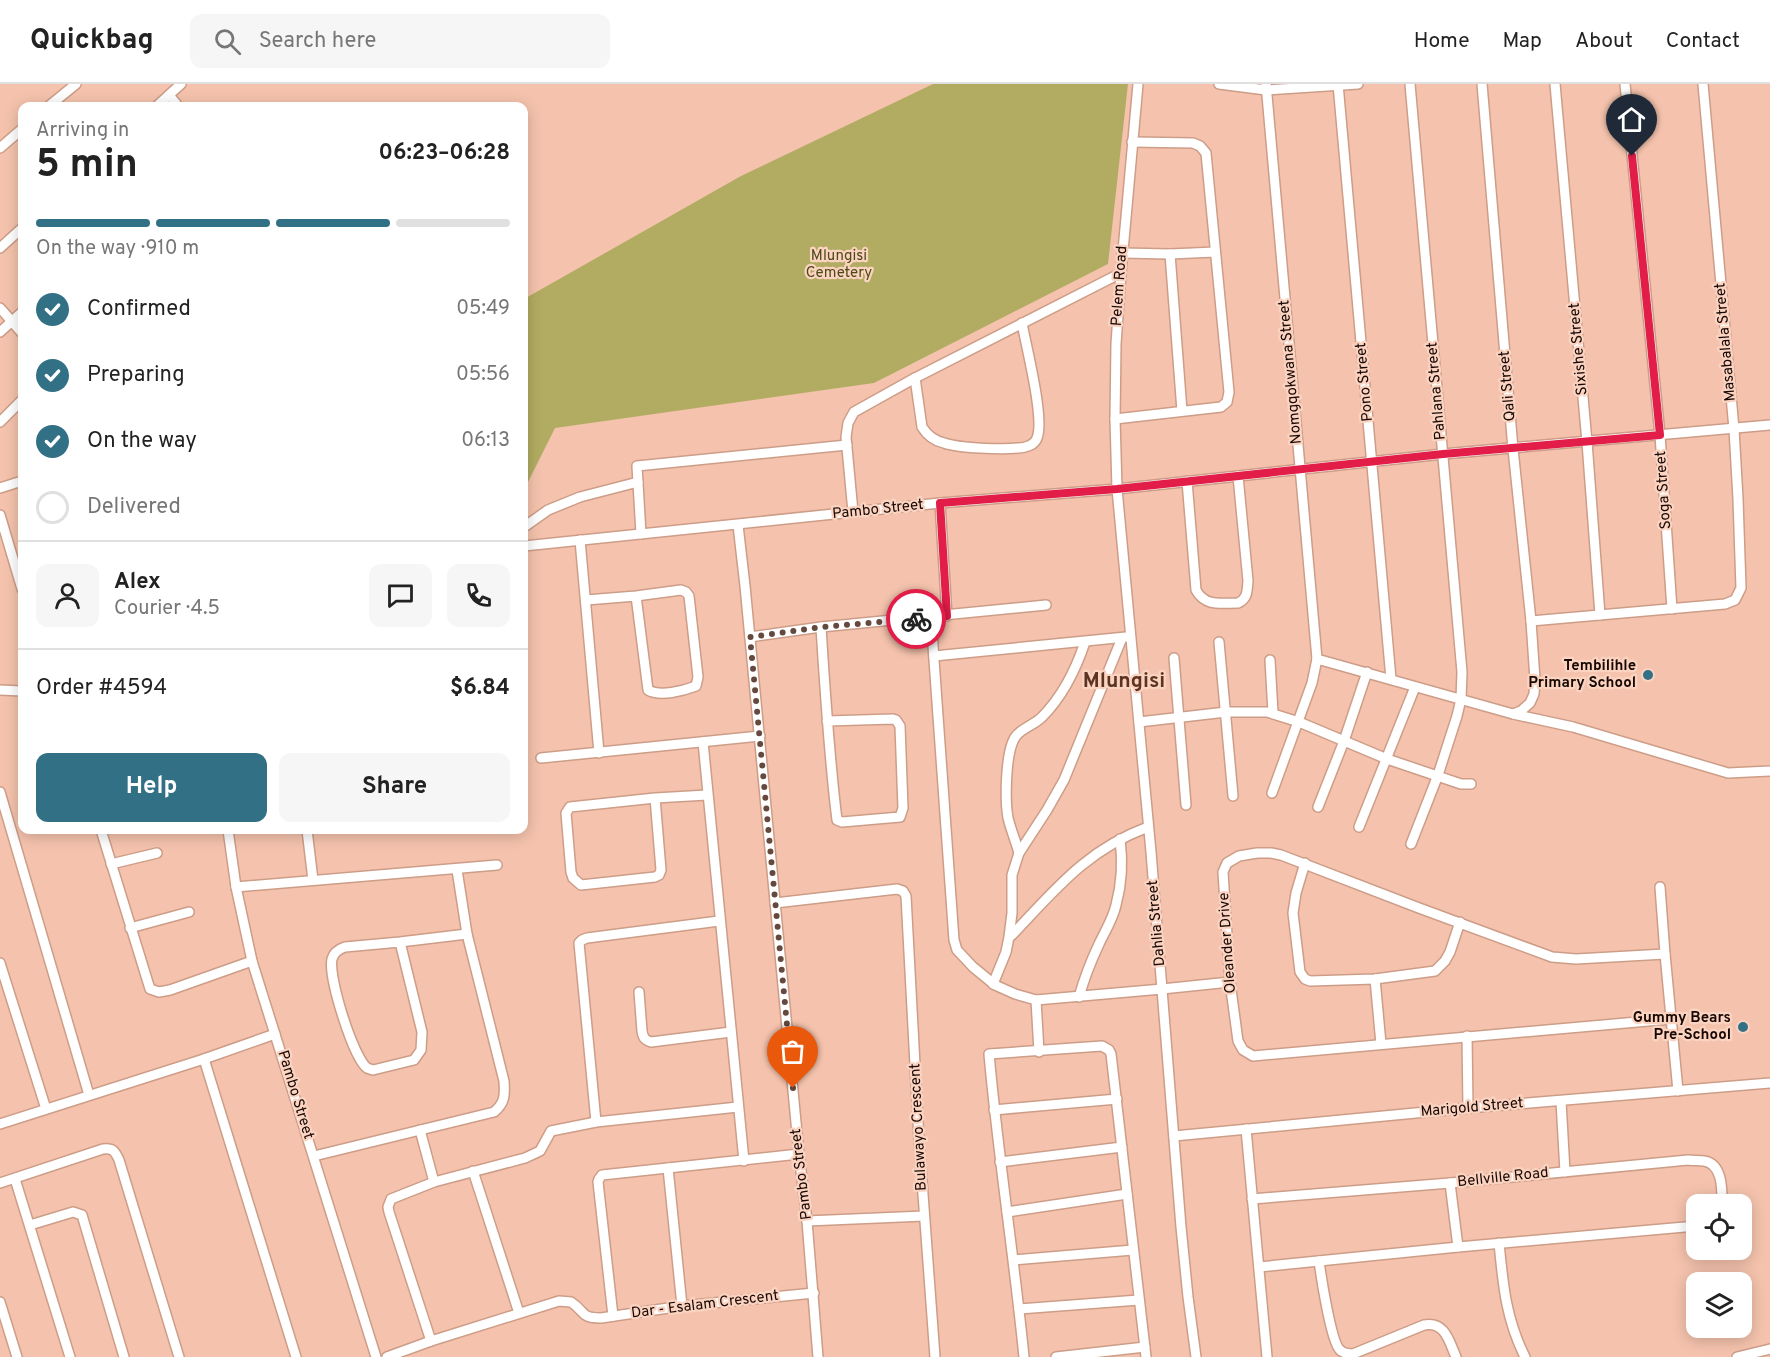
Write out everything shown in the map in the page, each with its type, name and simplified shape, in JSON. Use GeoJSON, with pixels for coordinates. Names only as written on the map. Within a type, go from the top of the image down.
{"type":"FeatureCollection","features":[{"type":"Feature","properties":{"kind":"street"},"geometry":{"type":"LineString","coordinates":[[54,102],[76,84]]}},
{"type":"Feature","properties":{"kind":"street"},"geometry":{"type":"LineString","coordinates":[[161,102],[181,84]]}},
{"type":"Feature","properties":{"kind":"street","name":"Pelem Road"},"geometry":{"type":"LineString","coordinates":[[1117,489],[1116,344],[1120,273],[1138,84]]}},
{"type":"Feature","properties":{"kind":"street"},"geometry":{"type":"LineString","coordinates":[[1219,84],[1266,87],[1358,84]]}},
{"type":"Feature","properties":{"kind":"street","name":"Pahlana Street"},"geometry":{"type":"LineString","coordinates":[[1410,84],[1462,672],[1461,699],[1438,775],[1411,844]]}},
{"type":"Feature","properties":{"kind":"street","name":"Qali Street"},"geometry":{"type":"LineString","coordinates":[[1482,84],[1531,621],[1534,694],[1526,708],[1513,714]]}},
{"type":"Feature","properties":{"kind":"street","name":"Sixishe Street"},"geometry":{"type":"LineString","coordinates":[[1555,84],[1600,615]]}},
{"type":"Feature","properties":{"kind":"street","name":"Soga Street"},"geometry":{"type":"LineString","coordinates":[[1625,84],[1660,435],[1672,609]]}},
{"type":"Feature","properties":{"kind":"street","name":"Masabalala Street"},"geometry":{"type":"LineString","coordinates":[[1672,609],[1725,604],[1735,600],[1742,582],[1734,429],[1702,84]]}},
{"type":"Feature","properties":{"kind":"street","name":"Pono Street"},"geometry":{"type":"LineString","coordinates":[[1338,85],[1391,679]]}},
{"type":"Feature","properties":{"kind":"street","name":"Nomgqokwana Street"},"geometry":{"type":"LineString","coordinates":[[1266,87],[1317,659],[1299,722],[1272,793]]}},
{"type":"Feature","properties":{"kind":"street"},"geometry":{"type":"LineString","coordinates":[[169,95],[175,102]]}},
{"type":"Feature","properties":{"kind":"street"},"geometry":{"type":"LineString","coordinates":[[0,148],[18,132]]}},
{"type":"Feature","properties":{"kind":"street"},"geometry":{"type":"LineString","coordinates":[[1115,419],[1221,407],[1227,402],[1229,392],[1207,157],[1204,149],[1193,143],[1132,142]]}},
{"type":"Feature","properties":{"kind":"street"},"geometry":{"type":"LineString","coordinates":[[0,248],[18,232]]}},
{"type":"Feature","properties":{"kind":"street"},"geometry":{"type":"LineString","coordinates":[[1122,253],[1215,252]]}},
{"type":"Feature","properties":{"kind":"street"},"geometry":{"type":"LineString","coordinates":[[1170,254],[1182,411]]}},
{"type":"Feature","properties":{"kind":"street"},"geometry":{"type":"LineString","coordinates":[[853,512],[847,445],[848,423],[854,412],[915,378],[1120,273]]}},
{"type":"Feature","properties":{"kind":"street"},"geometry":{"type":"LineString","coordinates":[[0,308],[18,329]]}},
{"type":"Feature","properties":{"kind":"street"},"geometry":{"type":"LineString","coordinates":[[0,332],[18,316]]}},
{"type":"Feature","properties":{"kind":"street"},"geometry":{"type":"LineString","coordinates":[[915,378],[922,427],[937,441],[962,446],[1008,448],[1034,444],[1039,430],[1036,394],[1022,323]]}},
{"type":"Feature","properties":{"kind":"street"},"geometry":{"type":"LineString","coordinates":[[0,422],[18,404]]}},
{"type":"Feature","properties":{"kind":"street","name":"Pambo Street"},"geometry":{"type":"LineString","coordinates":[[528,546],[940,503],[1117,489],[1443,454],[1770,424]]}},
{"type":"Feature","properties":{"kind":"street"},"geometry":{"type":"LineString","coordinates":[[641,534],[637,466],[847,445]]}},
{"type":"Feature","properties":{"kind":"street"},"geometry":{"type":"LineString","coordinates":[[1187,482],[1196,590],[1200,597],[1210,603],[1238,603],[1246,595],[1248,581],[1238,476]]}},
{"type":"Feature","properties":{"kind":"street"},"geometry":{"type":"LineString","coordinates":[[0,488],[18,482]]}},
{"type":"Feature","properties":{"kind":"street"},"geometry":{"type":"LineString","coordinates":[[528,524],[541,514],[580,497],[638,482]]}},
{"type":"Feature","properties":{"kind":"street","name":"Dahlia Street"},"geometry":{"type":"LineString","coordinates":[[1117,489],[1127,637],[1139,722],[1187,1286],[1196,1357]]}},
{"type":"Feature","properties":{"kind":"street"},"geometry":{"type":"LineString","coordinates":[[940,503],[947,616]]}},
{"type":"Feature","properties":{"kind":"street"},"geometry":{"type":"LineString","coordinates":[[0,515],[18,576]]}},
{"type":"Feature","properties":{"kind":"street","name":"Pambo Street"},"geometry":{"type":"LineString","coordinates":[[738,525],[814,1293],[818,1357]]}},
{"type":"Feature","properties":{"kind":"street"},"geometry":{"type":"LineString","coordinates":[[580,540],[599,753]]}},
{"type":"Feature","properties":{"kind":"street"},"geometry":{"type":"LineString","coordinates":[[586,600],[681,590],[688,594],[698,677],[696,686],[658,694],[650,693],[636,596]]}},
{"type":"Feature","properties":{"kind":"street"},"geometry":{"type":"LineString","coordinates":[[750,637],[821,627],[1046,605]]}},
{"type":"Feature","properties":{"kind":"street"},"geometry":{"type":"LineString","coordinates":[[1531,621],[1672,609]]}},
{"type":"Feature","properties":{"kind":"street"},"geometry":{"type":"LineString","coordinates":[[931,618],[957,950],[993,984],[1036,1000],[1230,982]]}},
{"type":"Feature","properties":{"kind":"street"},"geometry":{"type":"LineString","coordinates":[[821,627],[827,721],[837,820],[842,822],[900,817],[903,808],[900,726],[896,720],[893,718],[827,721]]}},
{"type":"Feature","properties":{"kind":"street"},"geometry":{"type":"LineString","coordinates":[[934,656],[1127,637]]}},
{"type":"Feature","properties":{"kind":"street"},"geometry":{"type":"LineString","coordinates":[[993,984],[1006,952],[1009,937],[1012,913],[1012,875],[1019,853],[1064,780],[1127,637]]}},
{"type":"Feature","properties":{"kind":"street"},"geometry":{"type":"LineString","coordinates":[[1019,853],[1008,812],[1008,777],[1012,745],[1017,735],[1037,721],[1053,704],[1077,665],[1085,642]]}},
{"type":"Feature","properties":{"kind":"street"},"geometry":{"type":"LineString","coordinates":[[1219,642],[1233,796]]}},
{"type":"Feature","properties":{"kind":"street"},"geometry":{"type":"LineString","coordinates":[[1174,658],[1186,805]]}},
{"type":"Feature","properties":{"kind":"street"},"geometry":{"type":"LineString","coordinates":[[1317,659],[1513,714],[1583,730],[1728,773],[1770,771]]}},
{"type":"Feature","properties":{"kind":"street"},"geometry":{"type":"LineString","coordinates":[[1270,660],[1273,713]]}},
{"type":"Feature","properties":{"kind":"street"},"geometry":{"type":"LineString","coordinates":[[1318,807],[1344,741],[1367,672]]}},
{"type":"Feature","properties":{"kind":"street"},"geometry":{"type":"LineString","coordinates":[[1359,828],[1415,687]]}},
{"type":"Feature","properties":{"kind":"street"},"geometry":{"type":"LineString","coordinates":[[0,690],[18,691]]}},
{"type":"Feature","properties":{"kind":"street"},"geometry":{"type":"LineString","coordinates":[[1139,722],[1226,712],[1273,713],[1387,759],[1461,784],[1471,784]]}},
{"type":"Feature","properties":{"kind":"street"},"geometry":{"type":"LineString","coordinates":[[541,758],[760,736]]}},
{"type":"Feature","properties":{"kind":"street"},"geometry":{"type":"LineString","coordinates":[[702,742],[744,1161]]}},
{"type":"Feature","properties":{"kind":"street"},"geometry":{"type":"LineString","coordinates":[[0,792],[89,1095]]}},
{"type":"Feature","properties":{"kind":"street"},"geometry":{"type":"LineString","coordinates":[[655,798],[661,870],[659,875],[581,885],[576,882],[571,872],[566,813],[570,807],[655,798],[707,795]]}},
{"type":"Feature","properties":{"kind":"street"},"geometry":{"type":"LineString","coordinates":[[1009,937],[1080,866],[1120,839],[1148,827]]}},
{"type":"Feature","properties":{"kind":"street"},"geometry":{"type":"LineString","coordinates":[[0,836],[11,832]]}},
{"type":"Feature","properties":{"kind":"street"},"geometry":{"type":"LineString","coordinates":[[101,834],[150,990],[159,992],[170,990],[252,962]]}},
{"type":"Feature","properties":{"kind":"street","name":"Pambo Street"},"geometry":{"type":"LineString","coordinates":[[229,834],[236,887],[252,962],[376,1357]]}},
{"type":"Feature","properties":{"kind":"street"},"geometry":{"type":"LineString","coordinates":[[307,834],[313,880]]}},
{"type":"Feature","properties":{"kind":"street"},"geometry":{"type":"LineString","coordinates":[[1079,997],[1085,977],[1117,904],[1122,865],[1120,839]]}},
{"type":"Feature","properties":{"kind":"street"},"geometry":{"type":"LineString","coordinates":[[111,864],[157,853]]}},
{"type":"Feature","properties":{"kind":"street","name":"Oleander Drive"},"geometry":{"type":"LineString","coordinates":[[1665,954],[1560,959],[1419,908],[1305,863],[1271,853],[1239,856],[1225,866],[1223,872],[1230,982],[1238,1041],[1240,1047],[1253,1056],[1671,1019]]}},
{"type":"Feature","properties":{"kind":"street"},"geometry":{"type":"LineString","coordinates":[[1305,863],[1293,913],[1300,972],[1305,979],[1310,981],[1375,979],[1435,971],[1450,952],[1460,922]]}},
{"type":"Feature","properties":{"kind":"street"},"geometry":{"type":"LineString","coordinates":[[236,887],[497,866]]}},
{"type":"Feature","properties":{"kind":"street"},"geometry":{"type":"LineString","coordinates":[[314,1156],[494,1112],[504,1101],[504,1081],[467,934],[457,870]]}},
{"type":"Feature","properties":{"kind":"street"},"geometry":{"type":"LineString","coordinates":[[1660,887],[1678,1091]]}},
{"type":"Feature","properties":{"kind":"street","name":"Bulawayo Crescent"},"geometry":{"type":"LineString","coordinates":[[775,903],[893,890],[903,891],[906,896],[924,1216],[935,1357]]}},
{"type":"Feature","properties":{"kind":"street"},"geometry":{"type":"LineString","coordinates":[[130,928],[189,912]]}},
{"type":"Feature","properties":{"kind":"street"},"geometry":{"type":"LineString","coordinates":[[596,1122],[580,941],[587,938],[719,921]]}},
{"type":"Feature","properties":{"kind":"street"},"geometry":{"type":"LineString","coordinates":[[400,942],[422,1032],[421,1050],[414,1060],[373,1070],[367,1068],[360,1059],[342,1014],[332,980],[332,960],[337,951],[345,947],[467,934]]}},
{"type":"Feature","properties":{"kind":"street"},"geometry":{"type":"LineString","coordinates":[[0,963],[46,1109]]}},
{"type":"Feature","properties":{"kind":"street"},"geometry":{"type":"LineString","coordinates":[[1375,979],[1381,1044]]}},
{"type":"Feature","properties":{"kind":"street"},"geometry":{"type":"LineString","coordinates":[[639,992],[642,1031],[646,1040],[651,1042],[731,1032]]}},
{"type":"Feature","properties":{"kind":"street"},"geometry":{"type":"LineString","coordinates":[[1036,1000],[1039,1052]]}},
{"type":"Feature","properties":{"kind":"street"},"geometry":{"type":"LineString","coordinates":[[0,1124],[276,1034]]}},
{"type":"Feature","properties":{"kind":"street"},"geometry":{"type":"LineString","coordinates":[[1467,1036],[1468,1108]]}},
{"type":"Feature","properties":{"kind":"street"},"geometry":{"type":"LineString","coordinates":[[1024,1357],[989,1054],[1102,1046],[1107,1048],[1111,1054],[1146,1357]]}},
{"type":"Feature","properties":{"kind":"street"},"geometry":{"type":"LineString","coordinates":[[204,1059],[296,1357]]}},
{"type":"Feature","properties":{"kind":"street","name":"Marigold Street"},"geometry":{"type":"LineString","coordinates":[[1174,1136],[1468,1108],[1770,1083]]}},
{"type":"Feature","properties":{"kind":"street"},"geometry":{"type":"LineString","coordinates":[[994,1110],[1117,1099]]}},
{"type":"Feature","properties":{"kind":"street"},"geometry":{"type":"LineString","coordinates":[[1561,1101],[1565,1172]]}},
{"type":"Feature","properties":{"kind":"street"},"geometry":{"type":"LineString","coordinates":[[431,1341],[388,1207],[391,1199],[434,1182],[538,1153],[543,1148],[549,1134],[554,1130],[596,1122],[738,1107]]}},
{"type":"Feature","properties":{"kind":"street"},"geometry":{"type":"LineString","coordinates":[[1246,1129],[1267,1357]]}},
{"type":"Feature","properties":{"kind":"street"},"geometry":{"type":"LineString","coordinates":[[420,1130],[434,1182]]}},
{"type":"Feature","properties":{"kind":"street"},"geometry":{"type":"LineString","coordinates":[[0,1183],[103,1149],[110,1148],[115,1151],[179,1357]]}},
{"type":"Feature","properties":{"kind":"street"},"geometry":{"type":"LineString","coordinates":[[1000,1162],[1122,1148]]}},
{"type":"Feature","properties":{"kind":"street","name":"Dar - Esalam Crescent"},"geometry":{"type":"LineString","coordinates":[[799,1154],[602,1175],[598,1179],[613,1316],[682,1306],[814,1293]]}},
{"type":"Feature","properties":{"kind":"street","name":"Bellville Road"},"geometry":{"type":"LineString","coordinates":[[1252,1199],[1688,1161],[1710,1163],[1719,1175],[1721,1194]]}},
{"type":"Feature","properties":{"kind":"street"},"geometry":{"type":"LineString","coordinates":[[668,1168],[682,1306]]}},
{"type":"Feature","properties":{"kind":"street"},"geometry":{"type":"LineString","coordinates":[[473,1171],[519,1313]]}},
{"type":"Feature","properties":{"kind":"street"},"geometry":{"type":"LineString","coordinates":[[15,1179],[70,1357]]}},
{"type":"Feature","properties":{"kind":"street"},"geometry":{"type":"LineString","coordinates":[[1450,1183],[1458,1246]]}},
{"type":"Feature","properties":{"kind":"street"},"geometry":{"type":"LineString","coordinates":[[1007,1212],[1127,1194]]}},
{"type":"Feature","properties":{"kind":"street"},"geometry":{"type":"LineString","coordinates":[[30,1225],[73,1212],[82,1215],[124,1357]]}},
{"type":"Feature","properties":{"kind":"street"},"geometry":{"type":"LineString","coordinates":[[807,1221],[924,1216]]}},
{"type":"Feature","properties":{"kind":"street"},"geometry":{"type":"LineString","coordinates":[[1259,1267],[1458,1246],[1686,1227]]}},
{"type":"Feature","properties":{"kind":"street"},"geometry":{"type":"LineString","coordinates":[[1499,1244],[1503,1291],[1521,1356]]}},
{"type":"Feature","properties":{"kind":"street"},"geometry":{"type":"LineString","coordinates":[[1014,1260],[1133,1250]]}},
{"type":"Feature","properties":{"kind":"street"},"geometry":{"type":"LineString","coordinates":[[1318,1261],[1328,1314],[1336,1344],[1340,1350],[1353,1354],[1432,1323],[1437,1324],[1445,1333],[1456,1357]]}},
{"type":"Feature","properties":{"kind":"street"},"geometry":{"type":"LineString","coordinates":[[1019,1309],[1139,1300]]}},
{"type":"Feature","properties":{"kind":"street"},"geometry":{"type":"LineString","coordinates":[[387,1357],[431,1341],[559,1302],[568,1301],[576,1305],[585,1316],[591,1318],[613,1316]]}},
{"type":"Feature","properties":{"kind":"street"},"geometry":{"type":"LineString","coordinates":[[0,1302],[17,1357]]}},
{"type":"Feature","properties":{"kind":"street"},"geometry":{"type":"LineString","coordinates":[[1056,1357],[1145,1347]]}},
{"type":"Feature","properties":{"kind":"street"},"geometry":{"type":"LineString","coordinates":[[1737,1357],[1770,1349]]}},
{"type":"Feature","properties":{"kind":"green space","name":"Mlungisi Cemetery"},"geometry":{"type":"Polygon","coordinates":[[[933,84],[1128,84],[1108,264],[874,383],[555,428],[528,482],[528,297],[741,176],[933,84]]]}},
{"type":"Feature","properties":{"kind":"way so far"},"geometry":{"type":"LineString","coordinates":[[793,1088],[750,637],[821,627],[916,619]]}},
{"type":"Feature","properties":{"kind":"place","name":"Tembilihle Primary School"},"geometry":{"type":"Point","coordinates":[1648,675]}},
{"type":"Feature","properties":{"kind":"place","name":"Gummy Bears Pre-School"},"geometry":{"type":"Point","coordinates":[1743,1027]}},
{"type":"Feature","properties":{"kind":"district","name":"Mlungisi"},"geometry":{"type":"Point","coordinates":[1124,681]}},
{"type":"Feature","properties":{"kind":"route"},"geometry":{"type":"LineString","coordinates":[[916,619],[947,616],[940,503],[1117,489],[1443,454],[1660,435],[1632,156]]}}]}
